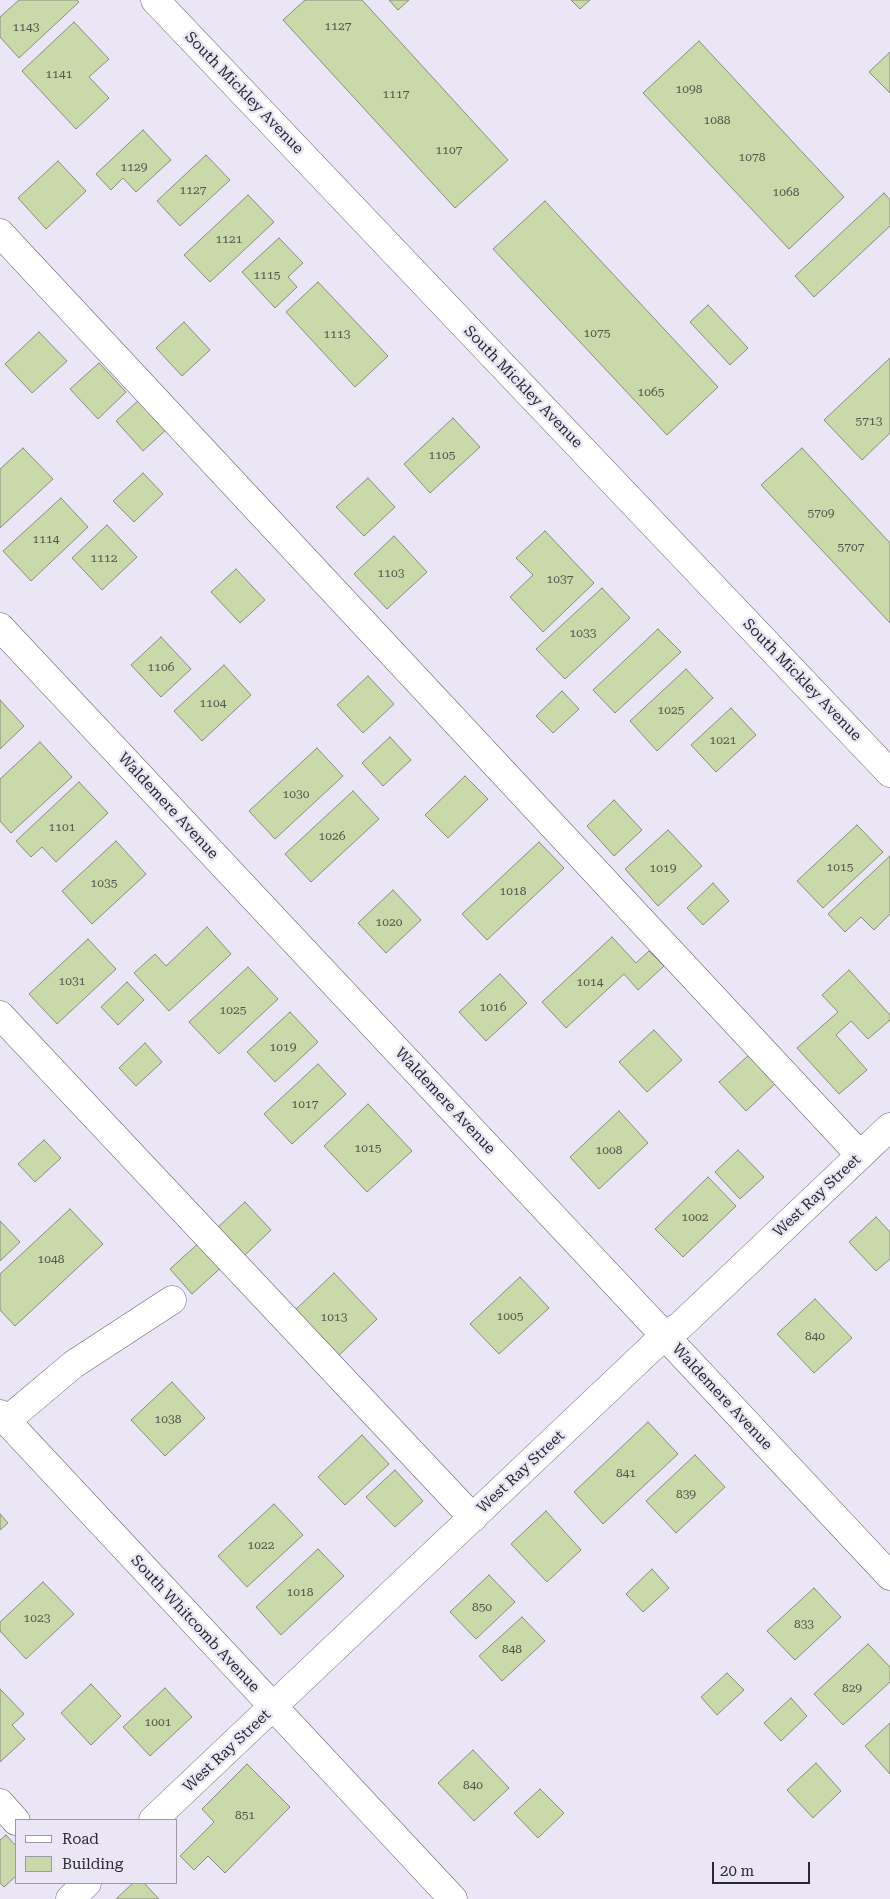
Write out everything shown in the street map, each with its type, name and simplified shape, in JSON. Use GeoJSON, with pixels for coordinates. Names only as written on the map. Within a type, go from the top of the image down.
{"type":"FeatureCollection","features":[{"type":"Feature","properties":{"kind":"street","name":"South Mickley Avenue"},"geometry":{"type":"LineString","coordinates":[[155,0],[890,773]]}},
{"type":"Feature","properties":{"kind":"street"},"geometry":{"type":"LineString","coordinates":[[0,233],[860,1155]]}},
{"type":"Feature","properties":{"kind":"street","name":"Waldemere Avenue"},"geometry":{"type":"LineString","coordinates":[[0,627],[890,1576]]}},
{"type":"Feature","properties":{"kind":"street"},"geometry":{"type":"LineString","coordinates":[[0,1015],[473,1518]]}},
{"type":"Feature","properties":{"kind":"street","name":"West Ray Street"},"geometry":{"type":"LineString","coordinates":[[154,1819],[665,1336],[680,1326],[890,1127]]}},
{"type":"Feature","properties":{"kind":"street"},"geometry":{"type":"LineString","coordinates":[[3,1417],[74,1364],[172,1300]]}},
{"type":"Feature","properties":{"kind":"street","name":"South Whitcomb Avenue"},"geometry":{"type":"LineString","coordinates":[[3,1417],[453,1899]]}},
{"type":"Feature","properties":{"kind":"street"},"geometry":{"type":"LineString","coordinates":[[0,1803],[15,1820]]}},
{"type":"Feature","properties":{"kind":"street"},"geometry":{"type":"LineString","coordinates":[[70,1899],[86,1884]]}},
{"type":"Feature","properties":{"kind":"building"},"geometry":{"type":"Polygon","coordinates":[[[19,0],[77,0],[79,2],[19,58],[0,37],[0,17],[19,0]]]}},
{"type":"Feature","properties":{"kind":"building"},"geometry":{"type":"Polygon","coordinates":[[[305,0],[362,0],[508,160],[455,208],[283,20],[305,0]]]}},
{"type":"Feature","properties":{"kind":"building"},"geometry":{"type":"Polygon","coordinates":[[[389,0],[409,0],[398,10],[389,0]]]}},
{"type":"Feature","properties":{"kind":"building"},"geometry":{"type":"Polygon","coordinates":[[[571,0],[590,0],[580,9],[571,0]]]}},
{"type":"Feature","properties":{"kind":"building"},"geometry":{"type":"Polygon","coordinates":[[[74,22],[109,59],[89,77],[109,98],[76,129],[22,71],[74,22]]]}},
{"type":"Feature","properties":{"kind":"building"},"geometry":{"type":"Polygon","coordinates":[[[699,41],[844,197],[789,249],[643,93],[699,41]]]}},
{"type":"Feature","properties":{"kind":"building"},"geometry":{"type":"Polygon","coordinates":[[[890,52],[890,93],[869,72],[890,52]]]}},
{"type":"Feature","properties":{"kind":"building"},"geometry":{"type":"Polygon","coordinates":[[[143,130],[171,160],[136,192],[123,178],[111,190],[96,174],[143,130]]]}},
{"type":"Feature","properties":{"kind":"building"},"geometry":{"type":"Polygon","coordinates":[[[206,155],[230,180],[180,226],[157,201],[206,155]]]}},
{"type":"Feature","properties":{"kind":"building"},"geometry":{"type":"Polygon","coordinates":[[[58,161],[86,191],[46,229],[18,198],[58,161]]]}},
{"type":"Feature","properties":{"kind":"building"},"geometry":{"type":"Polygon","coordinates":[[[884,193],[890,200],[890,226],[814,297],[795,276],[884,193]]]}},
{"type":"Feature","properties":{"kind":"building"},"geometry":{"type":"Polygon","coordinates":[[[248,195],[274,222],[210,282],[184,255],[248,195]]]}},
{"type":"Feature","properties":{"kind":"building"},"geometry":{"type":"Polygon","coordinates":[[[545,201],[718,387],[667,435],[493,249],[545,201]]]}},
{"type":"Feature","properties":{"kind":"building"},"geometry":{"type":"Polygon","coordinates":[[[279,238],[303,263],[288,277],[297,287],[275,308],[242,272],[279,238]]]}},
{"type":"Feature","properties":{"kind":"building"},"geometry":{"type":"Polygon","coordinates":[[[318,282],[388,356],[355,387],[286,312],[318,282]]]}},
{"type":"Feature","properties":{"kind":"building"},"geometry":{"type":"Polygon","coordinates":[[[708,305],[748,348],[730,365],[690,322],[708,305]]]}},
{"type":"Feature","properties":{"kind":"building"},"geometry":{"type":"Polygon","coordinates":[[[184,322],[210,350],[182,376],[156,348],[184,322]]]}},
{"type":"Feature","properties":{"kind":"building"},"geometry":{"type":"Polygon","coordinates":[[[39,332],[67,361],[32,393],[5,364],[39,332]]]}},
{"type":"Feature","properties":{"kind":"building"},"geometry":{"type":"Polygon","coordinates":[[[890,358],[890,433],[862,460],[824,420],[890,358]]]}},
{"type":"Feature","properties":{"kind":"building"},"geometry":{"type":"Polygon","coordinates":[[[99,363],[126,392],[98,419],[70,389],[99,363]]]}},
{"type":"Feature","properties":{"kind":"building"},"geometry":{"type":"Polygon","coordinates":[[[141,398],[169,427],[143,451],[116,421],[141,398]]]}},
{"type":"Feature","properties":{"kind":"building"},"geometry":{"type":"Polygon","coordinates":[[[453,418],[480,447],[430,493],[404,464],[453,418]]]}},
{"type":"Feature","properties":{"kind":"building"},"geometry":{"type":"Polygon","coordinates":[[[23,448],[53,479],[0,528],[0,469],[23,448]]]}},
{"type":"Feature","properties":{"kind":"building"},"geometry":{"type":"Polygon","coordinates":[[[802,448],[890,543],[890,623],[761,485],[802,448]]]}},
{"type":"Feature","properties":{"kind":"building"},"geometry":{"type":"Polygon","coordinates":[[[143,473],[163,494],[134,522],[113,501],[143,473]]]}},
{"type":"Feature","properties":{"kind":"building"},"geometry":{"type":"Polygon","coordinates":[[[368,478],[395,507],[364,536],[336,507],[368,478]]]}},
{"type":"Feature","properties":{"kind":"building"},"geometry":{"type":"Polygon","coordinates":[[[61,498],[88,527],[31,581],[3,551],[61,498]]]}},
{"type":"Feature","properties":{"kind":"building"},"geometry":{"type":"Polygon","coordinates":[[[107,525],[137,557],[102,590],[72,558],[107,525]]]}},
{"type":"Feature","properties":{"kind":"building"},"geometry":{"type":"Polygon","coordinates":[[[545,531],[594,583],[543,632],[510,597],[533,575],[516,558],[545,531]]]}},
{"type":"Feature","properties":{"kind":"building"},"geometry":{"type":"Polygon","coordinates":[[[394,536],[427,572],[387,609],[354,574],[394,536]]]}},
{"type":"Feature","properties":{"kind":"building"},"geometry":{"type":"Polygon","coordinates":[[[236,569],[265,600],[240,623],[211,592],[236,569]]]}},
{"type":"Feature","properties":{"kind":"building"},"geometry":{"type":"Polygon","coordinates":[[[602,588],[630,618],[565,679],[536,649],[602,588]]]}},
{"type":"Feature","properties":{"kind":"building"},"geometry":{"type":"Polygon","coordinates":[[[658,629],[681,652],[615,713],[593,690],[658,629]]]}},
{"type":"Feature","properties":{"kind":"building"},"geometry":{"type":"Polygon","coordinates":[[[161,637],[191,669],[161,697],[131,665],[161,637]]]}},
{"type":"Feature","properties":{"kind":"building"},"geometry":{"type":"Polygon","coordinates":[[[224,665],[251,695],[202,741],[174,711],[224,665]]]}},
{"type":"Feature","properties":{"kind":"building"},"geometry":{"type":"Polygon","coordinates":[[[686,669],[713,698],[657,751],[630,721],[686,669]]]}},
{"type":"Feature","properties":{"kind":"building"},"geometry":{"type":"Polygon","coordinates":[[[368,676],[394,704],[363,733],[337,705],[368,676]]]}},
{"type":"Feature","properties":{"kind":"building"},"geometry":{"type":"Polygon","coordinates":[[[562,691],[579,709],[553,733],[536,716],[562,691]]]}},
{"type":"Feature","properties":{"kind":"building"},"geometry":{"type":"Polygon","coordinates":[[[0,700],[24,726],[0,749],[0,700]]]}},
{"type":"Feature","properties":{"kind":"building"},"geometry":{"type":"Polygon","coordinates":[[[731,708],[756,735],[716,772],[691,745],[731,708]]]}},
{"type":"Feature","properties":{"kind":"building"},"geometry":{"type":"Polygon","coordinates":[[[390,737],[411,760],[383,786],[362,763],[390,737]]]}},
{"type":"Feature","properties":{"kind":"building"},"geometry":{"type":"Polygon","coordinates":[[[40,742],[72,777],[11,833],[0,821],[0,779],[40,742]]]}},
{"type":"Feature","properties":{"kind":"building"},"geometry":{"type":"Polygon","coordinates":[[[317,748],[343,776],[275,839],[249,811],[317,748]]]}},
{"type":"Feature","properties":{"kind":"building"},"geometry":{"type":"Polygon","coordinates":[[[465,776],[488,799],[448,838],[425,815],[465,776]]]}},
{"type":"Feature","properties":{"kind":"building"},"geometry":{"type":"Polygon","coordinates":[[[79,782],[108,813],[56,862],[42,847],[31,857],[16,841],[79,782]]]}},
{"type":"Feature","properties":{"kind":"building"},"geometry":{"type":"Polygon","coordinates":[[[353,791],[379,819],[311,882],[285,854],[353,791]]]}},
{"type":"Feature","properties":{"kind":"building"},"geometry":{"type":"Polygon","coordinates":[[[614,800],[642,830],[614,856],[587,826],[614,800]]]}},
{"type":"Feature","properties":{"kind":"building"},"geometry":{"type":"Polygon","coordinates":[[[857,825],[883,852],[823,908],[797,881],[857,825]]]}},
{"type":"Feature","properties":{"kind":"building"},"geometry":{"type":"Polygon","coordinates":[[[668,830],[702,866],[658,906],[625,869],[668,830]]]}},
{"type":"Feature","properties":{"kind":"building"},"geometry":{"type":"Polygon","coordinates":[[[116,841],[146,874],[92,924],[62,891],[116,841]]]}},
{"type":"Feature","properties":{"kind":"building"},"geometry":{"type":"Polygon","coordinates":[[[539,842],[564,868],[487,940],[462,914],[539,842]]]}},
{"type":"Feature","properties":{"kind":"building"},"geometry":{"type":"Polygon","coordinates":[[[890,856],[890,914],[874,930],[861,917],[845,932],[828,914],[890,856]]]}},
{"type":"Feature","properties":{"kind":"building"},"geometry":{"type":"Polygon","coordinates":[[[713,883],[729,901],[703,925],[687,908],[713,883]]]}},
{"type":"Feature","properties":{"kind":"building"},"geometry":{"type":"Polygon","coordinates":[[[393,890],[421,920],[386,953],[358,923],[393,890]]]}},
{"type":"Feature","properties":{"kind":"building"},"geometry":{"type":"Polygon","coordinates":[[[207,927],[231,954],[169,1011],[134,973],[155,954],[166,966],[207,927]]]}},
{"type":"Feature","properties":{"kind":"building"},"geometry":{"type":"Polygon","coordinates":[[[612,937],[636,963],[649,951],[664,966],[638,990],[624,974],[566,1028],[542,1002],[612,937]]]}},
{"type":"Feature","properties":{"kind":"building"},"geometry":{"type":"Polygon","coordinates":[[[88,939],[116,969],[57,1024],[29,994],[88,939]]]}},
{"type":"Feature","properties":{"kind":"building"},"geometry":{"type":"Polygon","coordinates":[[[248,967],[278,999],[219,1054],[189,1022],[248,967]]]}},
{"type":"Feature","properties":{"kind":"building"},"geometry":{"type":"Polygon","coordinates":[[[849,970],[890,1015],[890,1020],[868,1039],[851,1021],[836,1035],[867,1070],[839,1094],[797,1048],[838,1012],[822,995],[849,970]]]}},
{"type":"Feature","properties":{"kind":"building"},"geometry":{"type":"Polygon","coordinates":[[[500,974],[527,1003],[486,1041],[459,1012],[500,974]]]}},
{"type":"Feature","properties":{"kind":"building"},"geometry":{"type":"Polygon","coordinates":[[[127,982],[144,1000],[118,1025],[101,1007],[127,982]]]}},
{"type":"Feature","properties":{"kind":"building"},"geometry":{"type":"Polygon","coordinates":[[[290,1012],[318,1042],[275,1082],[247,1052],[290,1012]]]}},
{"type":"Feature","properties":{"kind":"building"},"geometry":{"type":"Polygon","coordinates":[[[654,1030],[682,1060],[647,1092],[619,1062],[654,1030]]]}},
{"type":"Feature","properties":{"kind":"building"},"geometry":{"type":"Polygon","coordinates":[[[145,1043],[162,1062],[136,1086],[119,1068],[145,1043]]]}},
{"type":"Feature","properties":{"kind":"building"},"geometry":{"type":"Polygon","coordinates":[[[749,1055],[776,1083],[746,1111],[719,1082],[749,1055]]]}},
{"type":"Feature","properties":{"kind":"building"},"geometry":{"type":"Polygon","coordinates":[[[318,1064],[346,1094],[292,1144],[264,1114],[318,1064]]]}},
{"type":"Feature","properties":{"kind":"building"},"geometry":{"type":"Polygon","coordinates":[[[368,1104],[412,1151],[367,1192],[324,1146],[368,1104]]]}},
{"type":"Feature","properties":{"kind":"building"},"geometry":{"type":"Polygon","coordinates":[[[619,1111],[648,1143],[599,1189],[570,1157],[619,1111]]]}},
{"type":"Feature","properties":{"kind":"building"},"geometry":{"type":"Polygon","coordinates":[[[44,1140],[61,1158],[35,1182],[18,1164],[44,1140]]]}},
{"type":"Feature","properties":{"kind":"building"},"geometry":{"type":"Polygon","coordinates":[[[738,1150],[764,1177],[740,1199],[715,1172],[738,1150]]]}},
{"type":"Feature","properties":{"kind":"building"},"geometry":{"type":"Polygon","coordinates":[[[708,1177],[736,1206],[683,1257],[655,1229],[708,1177]]]}},
{"type":"Feature","properties":{"kind":"building"},"geometry":{"type":"Polygon","coordinates":[[[245,1202],[271,1230],[243,1257],[216,1229],[245,1202]]]}},
{"type":"Feature","properties":{"kind":"building"},"geometry":{"type":"Polygon","coordinates":[[[70,1209],[103,1244],[15,1326],[0,1310],[0,1274],[70,1209]]]}},
{"type":"Feature","properties":{"kind":"building"},"geometry":{"type":"Polygon","coordinates":[[[876,1217],[890,1232],[890,1259],[876,1271],[849,1242],[876,1217]]]}},
{"type":"Feature","properties":{"kind":"building"},"geometry":{"type":"Polygon","coordinates":[[[0,1221],[20,1242],[0,1261],[0,1221]]]}},
{"type":"Feature","properties":{"kind":"building"},"geometry":{"type":"Polygon","coordinates":[[[202,1240],[225,1264],[192,1294],[170,1269],[202,1240]]]}},
{"type":"Feature","properties":{"kind":"building"},"geometry":{"type":"Polygon","coordinates":[[[334,1273],[377,1319],[334,1360],[291,1314],[334,1273]]]}},
{"type":"Feature","properties":{"kind":"building"},"geometry":{"type":"Polygon","coordinates":[[[520,1277],[549,1308],[499,1354],[470,1324],[520,1277]]]}},
{"type":"Feature","properties":{"kind":"building"},"geometry":{"type":"Polygon","coordinates":[[[815,1299],[852,1338],[814,1373],[777,1334],[815,1299]]]}},
{"type":"Feature","properties":{"kind":"building"},"geometry":{"type":"Polygon","coordinates":[[[172,1382],[205,1418],[165,1456],[131,1420],[172,1382]]]}},
{"type":"Feature","properties":{"kind":"building"},"geometry":{"type":"Polygon","coordinates":[[[648,1422],[678,1454],[603,1524],[574,1492],[648,1422]]]}},
{"type":"Feature","properties":{"kind":"building"},"geometry":{"type":"Polygon","coordinates":[[[362,1435],[389,1464],[345,1505],[318,1477],[362,1435]]]}},
{"type":"Feature","properties":{"kind":"building"},"geometry":{"type":"Polygon","coordinates":[[[695,1455],[725,1487],[676,1533],[646,1501],[695,1455]]]}},
{"type":"Feature","properties":{"kind":"building"},"geometry":{"type":"Polygon","coordinates":[[[395,1470],[423,1501],[395,1527],[366,1497],[395,1470]]]}},
{"type":"Feature","properties":{"kind":"building"},"geometry":{"type":"Polygon","coordinates":[[[274,1504],[303,1535],[247,1587],[218,1556],[274,1504]]]}},
{"type":"Feature","properties":{"kind":"building"},"geometry":{"type":"Polygon","coordinates":[[[546,1511],[581,1550],[547,1582],[511,1544],[546,1511]]]}},
{"type":"Feature","properties":{"kind":"building"},"geometry":{"type":"Polygon","coordinates":[[[0,1514],[8,1523],[0,1530],[0,1514]]]}},
{"type":"Feature","properties":{"kind":"building"},"geometry":{"type":"Polygon","coordinates":[[[318,1549],[344,1576],[281,1635],[256,1607],[318,1549]]]}},
{"type":"Feature","properties":{"kind":"building"},"geometry":{"type":"Polygon","coordinates":[[[652,1569],[669,1588],[643,1612],[626,1594],[652,1569]]]}},
{"type":"Feature","properties":{"kind":"building"},"geometry":{"type":"Polygon","coordinates":[[[489,1575],[515,1602],[476,1639],[450,1612],[489,1575]]]}},
{"type":"Feature","properties":{"kind":"building"},"geometry":{"type":"Polygon","coordinates":[[[43,1582],[74,1614],[26,1659],[0,1631],[0,1622],[43,1582]]]}},
{"type":"Feature","properties":{"kind":"building"},"geometry":{"type":"Polygon","coordinates":[[[814,1588],[841,1617],[795,1660],[767,1631],[814,1588]]]}},
{"type":"Feature","properties":{"kind":"building"},"geometry":{"type":"Polygon","coordinates":[[[522,1617],[545,1641],[502,1681],[479,1656],[522,1617]]]}},
{"type":"Feature","properties":{"kind":"building"},"geometry":{"type":"Polygon","coordinates":[[[868,1644],[890,1667],[890,1682],[843,1725],[814,1694],[868,1644]]]}},
{"type":"Feature","properties":{"kind":"building"},"geometry":{"type":"Polygon","coordinates":[[[727,1673],[744,1690],[717,1715],[701,1697],[727,1673]]]}},
{"type":"Feature","properties":{"kind":"building"},"geometry":{"type":"Polygon","coordinates":[[[91,1684],[121,1716],[91,1745],[61,1713],[91,1684]]]}},
{"type":"Feature","properties":{"kind":"building"},"geometry":{"type":"Polygon","coordinates":[[[165,1688],[192,1717],[150,1756],[123,1727],[165,1688]]]}},
{"type":"Feature","properties":{"kind":"building"},"geometry":{"type":"Polygon","coordinates":[[[0,1689],[24,1714],[12,1725],[25,1739],[0,1762],[0,1689]]]}},
{"type":"Feature","properties":{"kind":"building"},"geometry":{"type":"Polygon","coordinates":[[[791,1698],[807,1716],[781,1741],[764,1723],[791,1698]]]}},
{"type":"Feature","properties":{"kind":"building"},"geometry":{"type":"Polygon","coordinates":[[[890,1723],[890,1774],[865,1746],[890,1723]]]}},
{"type":"Feature","properties":{"kind":"building"},"geometry":{"type":"Polygon","coordinates":[[[473,1750],[509,1788],[474,1821],[438,1783],[473,1750]]]}},
{"type":"Feature","properties":{"kind":"building"},"geometry":{"type":"Polygon","coordinates":[[[816,1763],[841,1791],[813,1818],[787,1790],[816,1763]]]}},
{"type":"Feature","properties":{"kind":"building"},"geometry":{"type":"Polygon","coordinates":[[[247,1764],[290,1807],[225,1873],[208,1856],[194,1870],[180,1856],[214,1822],[202,1809],[247,1764]]]}},
{"type":"Feature","properties":{"kind":"building"},"geometry":{"type":"Polygon","coordinates":[[[540,1789],[564,1813],[538,1838],[514,1813],[540,1789]]]}},
{"type":"Feature","properties":{"kind":"building"},"geometry":{"type":"Polygon","coordinates":[[[6,1835],[15,1845],[15,1877],[4,1887],[0,1883],[0,1840],[6,1835]]]}},
{"type":"Feature","properties":{"kind":"building"},"geometry":{"type":"Polygon","coordinates":[[[132,1884],[145,1884],[159,1899],[116,1899],[132,1884]]]}}]}
